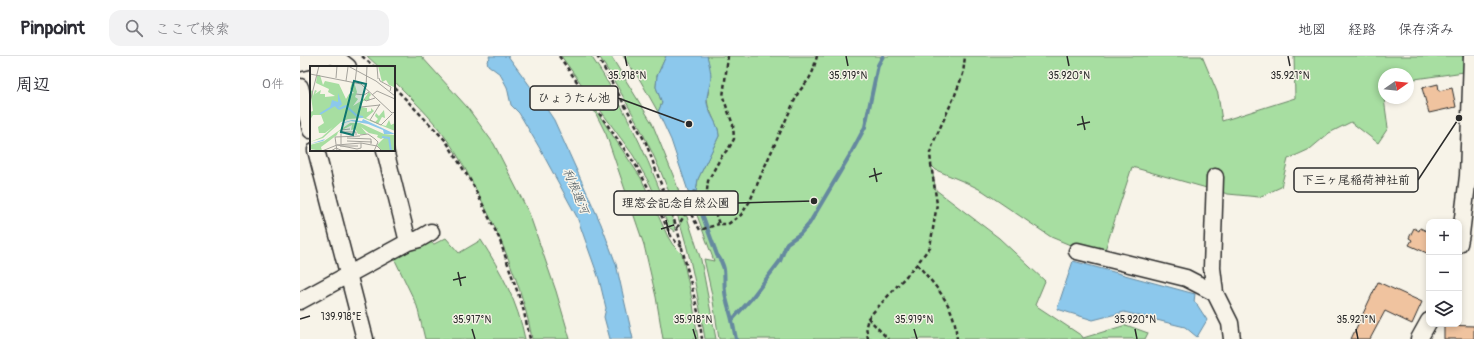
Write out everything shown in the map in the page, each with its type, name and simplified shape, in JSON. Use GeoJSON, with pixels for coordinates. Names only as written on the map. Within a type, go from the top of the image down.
{"type":"FeatureCollection","features":[{"type":"Feature","properties":{"kind":"street"},"geometry":{"type":"LineString","coordinates":[[300,63],[332,56],[347,66]]}},
{"type":"Feature","properties":{"kind":"street"},"geometry":{"type":"LineString","coordinates":[[1462,226],[1468,176],[1473,97],[1472,56]]}},
{"type":"Feature","properties":{"kind":"street"},"geometry":{"type":"LineString","coordinates":[[300,87],[310,126]]}},
{"type":"Feature","properties":{"kind":"street"},"geometry":{"type":"LineString","coordinates":[[316,151],[365,339]]}},
{"type":"Feature","properties":{"kind":"street"},"geometry":{"type":"LineString","coordinates":[[385,151],[408,242]]}},
{"type":"Feature","properties":{"kind":"street"},"geometry":{"type":"LineString","coordinates":[[1216,177],[1212,268],[1215,293],[1230,323],[1232,339]]}},
{"type":"Feature","properties":{"kind":"street"},"geometry":{"type":"LineString","coordinates":[[300,301],[408,242],[419,239],[431,232]]}},
{"type":"Feature","properties":{"kind":"street"},"geometry":{"type":"LineString","coordinates":[[1077,250],[1186,278],[1215,293]]}},
{"type":"Feature","properties":{"kind":"street"},"geometry":{"type":"LineString","coordinates":[[1419,339],[1426,326]]}},
{"type":"Feature","properties":{"kind":"path"},"geometry":{"type":"LineString","coordinates":[[362,56],[373,66]]}},
{"type":"Feature","properties":{"kind":"path"},"geometry":{"type":"LineString","coordinates":[[559,56],[637,167],[671,236],[682,246]]}},
{"type":"Feature","properties":{"kind":"path"},"geometry":{"type":"LineString","coordinates":[[596,56],[646,142],[677,228],[699,316],[702,339]]}},
{"type":"Feature","properties":{"kind":"path"},"geometry":{"type":"LineString","coordinates":[[722,224],[719,224],[707,191],[708,181],[721,157],[729,148],[734,139],[733,125],[723,97],[728,56]]}},
{"type":"Feature","properties":{"kind":"path"},"geometry":{"type":"LineString","coordinates":[[677,228],[688,209],[700,230],[722,224],[728,224],[741,215],[750,201],[798,92],[809,79],[813,71],[817,56]]}},
{"type":"Feature","properties":{"kind":"path"},"geometry":{"type":"LineString","coordinates":[[868,339],[866,326],[868,318],[917,264],[930,247],[937,197],[930,153],[963,74],[965,56]]}},
{"type":"Feature","properties":{"kind":"path"},"geometry":{"type":"LineString","coordinates":[[395,88],[446,141],[473,185],[499,238],[523,308],[530,339]]}},
{"type":"Feature","properties":{"kind":"path"},"geometry":{"type":"LineString","coordinates":[[917,264],[935,286],[948,306],[954,320],[958,339]]}},
{"type":"Feature","properties":{"kind":"path"},"geometry":{"type":"LineString","coordinates":[[868,318],[888,339]]}},
{"type":"Feature","properties":{"kind":"green space"},"geometry":{"type":"Polygon","coordinates":[[[367,56],[421,56],[467,107],[494,144],[529,213],[556,291],[570,339],[532,339],[528,319],[516,279],[508,259],[492,220],[460,160],[449,142],[433,122],[395,82],[395,66],[378,66],[367,56]]]}},
{"type":"Feature","properties":{"kind":"green space"},"geometry":{"type":"Polygon","coordinates":[[[561,56],[591,56],[622,107],[640,143],[671,215],[675,232],[669,227],[650,184],[633,155],[561,56]]]}},
{"type":"Feature","properties":{"kind":"green space"},"geometry":{"type":"Polygon","coordinates":[[[599,56],[611,56],[652,123],[675,180],[701,260],[716,339],[705,339],[690,260],[677,214],[661,173],[622,94],[599,56]]]}},
{"type":"Feature","properties":{"kind":"green space"},"geometry":{"type":"Polygon","coordinates":[[[623,56],[666,56],[657,76],[656,87],[662,103],[658,112],[640,80],[623,56]]]}},
{"type":"Feature","properties":{"kind":"green space"},"geometry":{"type":"Polygon","coordinates":[[[707,56],[1202,56],[1218,94],[1222,121],[1295,98],[1294,56],[1463,56],[1464,72],[1414,79],[1414,68],[1378,68],[1378,104],[1385,104],[1388,128],[1378,143],[1351,122],[1329,133],[1310,149],[1288,159],[1281,187],[1259,197],[1228,194],[1132,167],[1104,253],[1075,247],[1051,237],[983,191],[936,170],[931,165],[936,190],[999,238],[1045,281],[1035,305],[1083,338],[1126,325],[1148,333],[1145,339],[719,339],[712,295],[704,259],[714,261],[688,191],[690,193],[696,192],[698,179],[719,136],[718,129],[708,106],[707,99],[711,79],[707,56]]]}},
{"type":"Feature","properties":{"kind":"green space"},"geometry":{"type":"Polygon","coordinates":[[[589,100],[641,178],[668,237],[673,245],[682,254],[693,304],[698,339],[663,339],[656,297],[644,245],[606,134],[589,100]]]}},
{"type":"Feature","properties":{"kind":"green space"},"geometry":{"type":"Polygon","coordinates":[[[446,238],[459,253],[481,240],[508,288],[518,313],[525,339],[425,339],[417,306],[394,258],[425,240],[434,244],[446,238]]]}},
{"type":"Feature","properties":{"kind":"water","name":"利根運河"},"geometry":{"type":"Polygon","coordinates":[[[489,56],[508,56],[554,120],[601,224],[616,264],[633,339],[610,339],[604,317],[606,308],[599,279],[577,217],[519,113],[511,105],[507,87],[500,74],[488,65],[487,61],[490,58],[489,56]]]}},
{"type":"Feature","properties":{"kind":"water"},"geometry":{"type":"Polygon","coordinates":[[[666,56],[707,56],[711,73],[707,103],[719,132],[719,136],[698,179],[696,192],[690,193],[688,191],[671,140],[658,112],[662,103],[656,87],[657,76],[666,56]]]}},
{"type":"Feature","properties":{"kind":"water"},"geometry":{"type":"Polygon","coordinates":[[[1073,261],[1195,294],[1194,302],[1207,320],[1197,337],[1185,327],[1124,312],[1093,320],[1057,309],[1073,261]]]}},
{"type":"Feature","properties":{"kind":"building"},"geometry":{"type":"Polygon","coordinates":[[[1438,84],[1439,91],[1452,88],[1456,107],[1429,113],[1422,88],[1438,84]]]}},
{"type":"Feature","properties":{"kind":"building"},"geometry":{"type":"Polygon","coordinates":[[[1414,228],[1419,231],[1420,228],[1426,231],[1426,253],[1409,245],[1412,240],[1409,238],[1414,228]]]}},
{"type":"Feature","properties":{"kind":"building"},"geometry":{"type":"Polygon","coordinates":[[[1378,282],[1422,302],[1412,324],[1385,311],[1370,339],[1351,339],[1378,282]]]}},
{"type":"Feature","properties":{"kind":"building"},"geometry":{"type":"Polygon","coordinates":[[[1474,326],[1474,339],[1444,339],[1444,327],[1474,326]]]}},
{"type":"Feature","properties":{"kind":"waterway"},"geometry":{"type":"LineString","coordinates":[[736,339],[732,320],[751,299],[780,261],[787,243],[800,234],[809,224],[865,127],[878,65],[883,56]]}},
{"type":"Feature","properties":{"kind":"waterway"},"geometry":{"type":"LineString","coordinates":[[694,192],[717,255],[723,264],[726,295],[732,320]]}},
{"type":"Feature","properties":{"kind":"place","name":"下三ヶ尾稲荷神社前"},"geometry":{"type":"Point","coordinates":[1459,118]}},
{"type":"Feature","properties":{"kind":"place","name":"ひょうたん池"},"geometry":{"type":"Point","coordinates":[689,124]}},
{"type":"Feature","properties":{"kind":"place","name":"理窓会記念自然公園"},"geometry":{"type":"Point","coordinates":[814,201]}}]}
